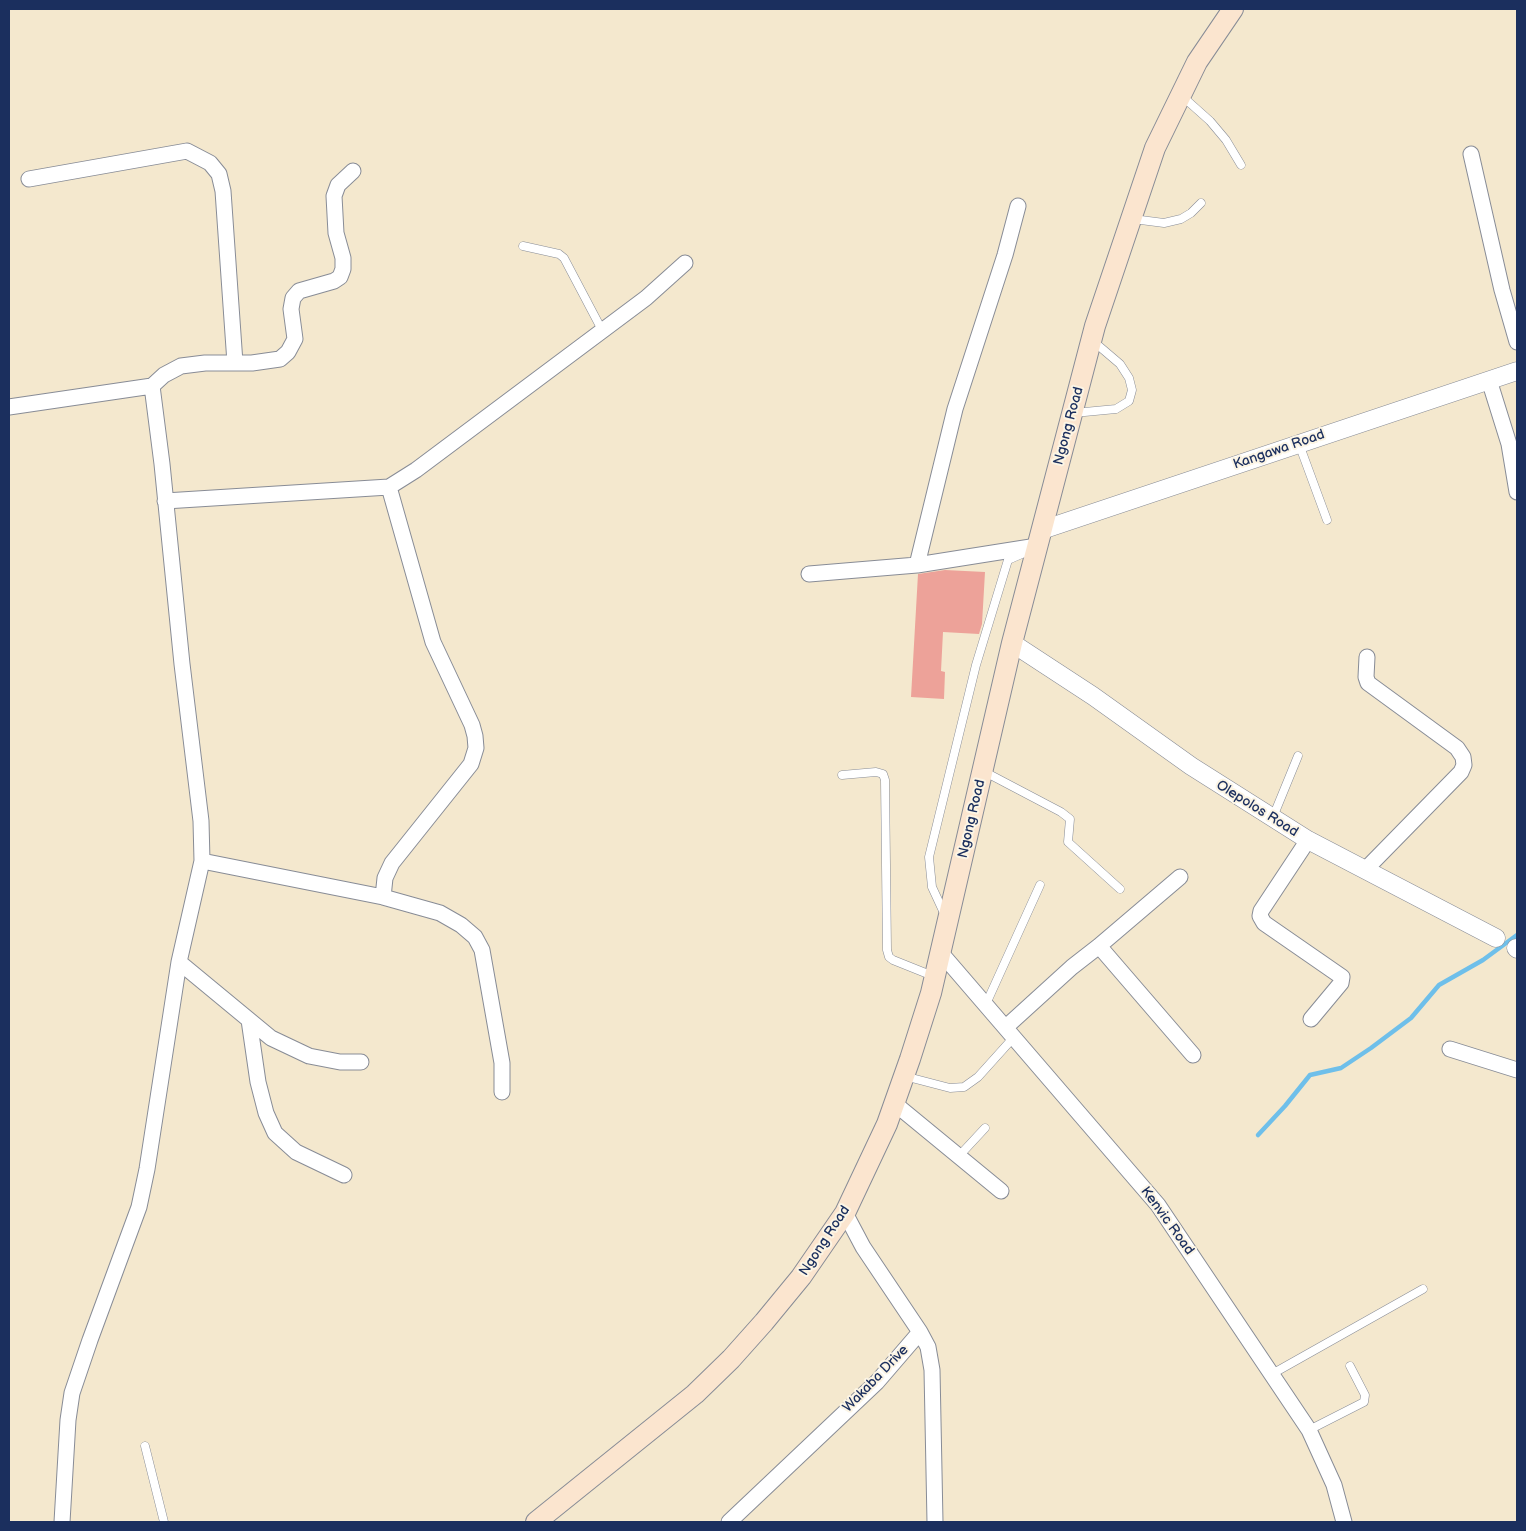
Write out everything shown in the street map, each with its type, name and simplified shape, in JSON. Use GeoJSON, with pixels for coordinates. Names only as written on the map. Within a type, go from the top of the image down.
{"type":"FeatureCollection","features":[{"type":"Feature","properties":{"kind":"main road","name":"Ngong Road"},"geometry":{"type":"LineString","coordinates":[[536,1522],[695,1394],[731,1359],[801,1277],[845,1214],[887,1124],[935,977],[1012,643],[1091,340],[1155,148],[1197,62],[1233,9]]}},
{"type":"Feature","properties":{"kind":"street"},"geometry":{"type":"LineString","coordinates":[[29,179],[187,151],[210,163],[219,174],[223,191],[235,363]]}},
{"type":"Feature","properties":{"kind":"street"},"geometry":{"type":"LineString","coordinates":[[1471,154],[1502,290],[1517,342]]}},
{"type":"Feature","properties":{"kind":"street"},"geometry":{"type":"LineString","coordinates":[[9,407],[152,386],[164,375],[181,366],[205,363],[252,363],[280,359],[288,352],[295,339],[291,309],[293,298],[299,291],[334,281],[340,277],[343,269],[343,258],[336,233],[334,196],[338,185],[353,171]]}},
{"type":"Feature","properties":{"kind":"street"},"geometry":{"type":"LineString","coordinates":[[917,565],[956,409],[1005,255],[1018,206]]}},
{"type":"Feature","properties":{"kind":"street"},"geometry":{"type":"LineString","coordinates":[[165,500],[389,487],[416,470],[646,298],[685,263]]}},
{"type":"Feature","properties":{"kind":"street","name":"Kangawa Road"},"geometry":{"type":"LineString","coordinates":[[1040,538],[1299,444],[1517,371]]}},
{"type":"Feature","properties":{"kind":"street"},"geometry":{"type":"LineString","coordinates":[[1489,380],[1509,444],[1517,492]]}},
{"type":"Feature","properties":{"kind":"street"},"geometry":{"type":"LineString","coordinates":[[60,1522],[72,1393],[139,1207],[147,1169],[179,962],[202,861],[201,821],[152,386]]}},
{"type":"Feature","properties":{"kind":"street"},"geometry":{"type":"LineString","coordinates":[[383,897],[385,878],[392,863],[471,764],[476,748],[472,725],[433,642],[389,487]]}},
{"type":"Feature","properties":{"kind":"street"},"geometry":{"type":"LineString","coordinates":[[809,574],[917,565],[1040,538]]}},
{"type":"Feature","properties":{"kind":"street","name":"Olepolos Road"},"geometry":{"type":"LineString","coordinates":[[1012,643],[1093,696],[1191,766],[1272,819],[1308,840],[1516,948]]}},
{"type":"Feature","properties":{"kind":"street"},"geometry":{"type":"LineString","coordinates":[[1365,870],[1461,772],[1464,765],[1463,757],[1457,748],[1368,683],[1366,678],[1367,657]]}},
{"type":"Feature","properties":{"kind":"street"},"geometry":{"type":"LineString","coordinates":[[1308,840],[1261,911],[1260,916],[1264,923],[1342,977],[1341,983],[1311,1019]]}},
{"type":"Feature","properties":{"kind":"street"},"geometry":{"type":"LineString","coordinates":[[202,861],[383,897],[440,913],[460,925],[474,937],[482,950],[502,1063],[502,1092]]}},
{"type":"Feature","properties":{"kind":"street"},"geometry":{"type":"LineString","coordinates":[[1010,1032],[1072,967],[1180,877]]}},
{"type":"Feature","properties":{"kind":"street"},"geometry":{"type":"LineString","coordinates":[[1099,946],[1193,1055]]}},
{"type":"Feature","properties":{"kind":"street","name":"Kenvic Road"},"geometry":{"type":"LineString","coordinates":[[941,952],[1158,1205],[1309,1430],[1334,1485],[1344,1522]]}},
{"type":"Feature","properties":{"kind":"street"},"geometry":{"type":"LineString","coordinates":[[179,962],[271,1038],[309,1056],[340,1062],[362,1062]]}},
{"type":"Feature","properties":{"kind":"street"},"geometry":{"type":"LineString","coordinates":[[249,1020],[258,1082],[266,1113],[275,1133],[296,1152],[344,1175]]}},
{"type":"Feature","properties":{"kind":"street"},"geometry":{"type":"LineString","coordinates":[[1450,1049],[1517,1070]]}},
{"type":"Feature","properties":{"kind":"street"},"geometry":{"type":"LineString","coordinates":[[894,1103],[1001,1191]]}},
{"type":"Feature","properties":{"kind":"street"},"geometry":{"type":"LineString","coordinates":[[845,1214],[863,1246],[928,1347],[932,1370],[935,1522]]}},
{"type":"Feature","properties":{"kind":"street","name":"Wakaba Drive"},"geometry":{"type":"LineString","coordinates":[[729,1522],[877,1382],[920,1332]]}},
{"type":"Feature","properties":{"kind":"lane"},"geometry":{"type":"LineString","coordinates":[[1181,94],[1210,120],[1226,140],[1241,164]]}},
{"type":"Feature","properties":{"kind":"lane"},"geometry":{"type":"LineString","coordinates":[[1131,218],[1164,223],[1181,219],[1191,213],[1201,203]]}},
{"type":"Feature","properties":{"kind":"lane"},"geometry":{"type":"LineString","coordinates":[[523,246],[559,254],[564,258],[602,330]]}},
{"type":"Feature","properties":{"kind":"lane"},"geometry":{"type":"LineString","coordinates":[[1072,414],[1116,409],[1129,401],[1132,390],[1129,378],[1120,364],[1091,340]]}},
{"type":"Feature","properties":{"kind":"lane"},"geometry":{"type":"LineString","coordinates":[[1299,444],[1327,520]]}},
{"type":"Feature","properties":{"kind":"lane"},"geometry":{"type":"LineString","coordinates":[[948,922],[932,887],[929,857],[976,665],[1008,560],[1040,538]]}},
{"type":"Feature","properties":{"kind":"lane"},"geometry":{"type":"LineString","coordinates":[[1272,819],[1298,756]]}},
{"type":"Feature","properties":{"kind":"lane"},"geometry":{"type":"LineString","coordinates":[[984,771],[1061,812],[1070,819],[1068,842],[1120,889]]}},
{"type":"Feature","properties":{"kind":"lane"},"geometry":{"type":"LineString","coordinates":[[842,775],[876,772],[883,774],[885,790],[887,950],[889,957],[894,960],[935,977]]}},
{"type":"Feature","properties":{"kind":"lane"},"geometry":{"type":"LineString","coordinates":[[986,1004],[1040,885]]}},
{"type":"Feature","properties":{"kind":"lane"},"geometry":{"type":"LineString","coordinates":[[904,1076],[950,1088],[964,1087],[978,1077],[1010,1032]]}},
{"type":"Feature","properties":{"kind":"lane"},"geometry":{"type":"LineString","coordinates":[[959,1156],[985,1128]]}},
{"type":"Feature","properties":{"kind":"lane"},"geometry":{"type":"LineString","coordinates":[[1272,1374],[1423,1289]]}},
{"type":"Feature","properties":{"kind":"lane"},"geometry":{"type":"LineString","coordinates":[[1309,1430],[1364,1402],[1365,1395],[1350,1366]]}},
{"type":"Feature","properties":{"kind":"lane"},"geometry":{"type":"LineString","coordinates":[[145,1446],[164,1522]]}},
{"type":"Feature","properties":{"kind":"building"},"geometry":{"type":"Polygon","coordinates":[[[945,570],[985,572],[982,624],[979,634],[943,632],[941,671],[945,672],[944,699],[911,697],[918,574],[945,570]]]}},
{"type":"Feature","properties":{"kind":"waterway"},"geometry":{"type":"LineString","coordinates":[[1258,1135],[1310,1075],[1341,1068],[1371,1048],[1411,1018],[1439,985],[1483,960],[1517,935]]}}]}
